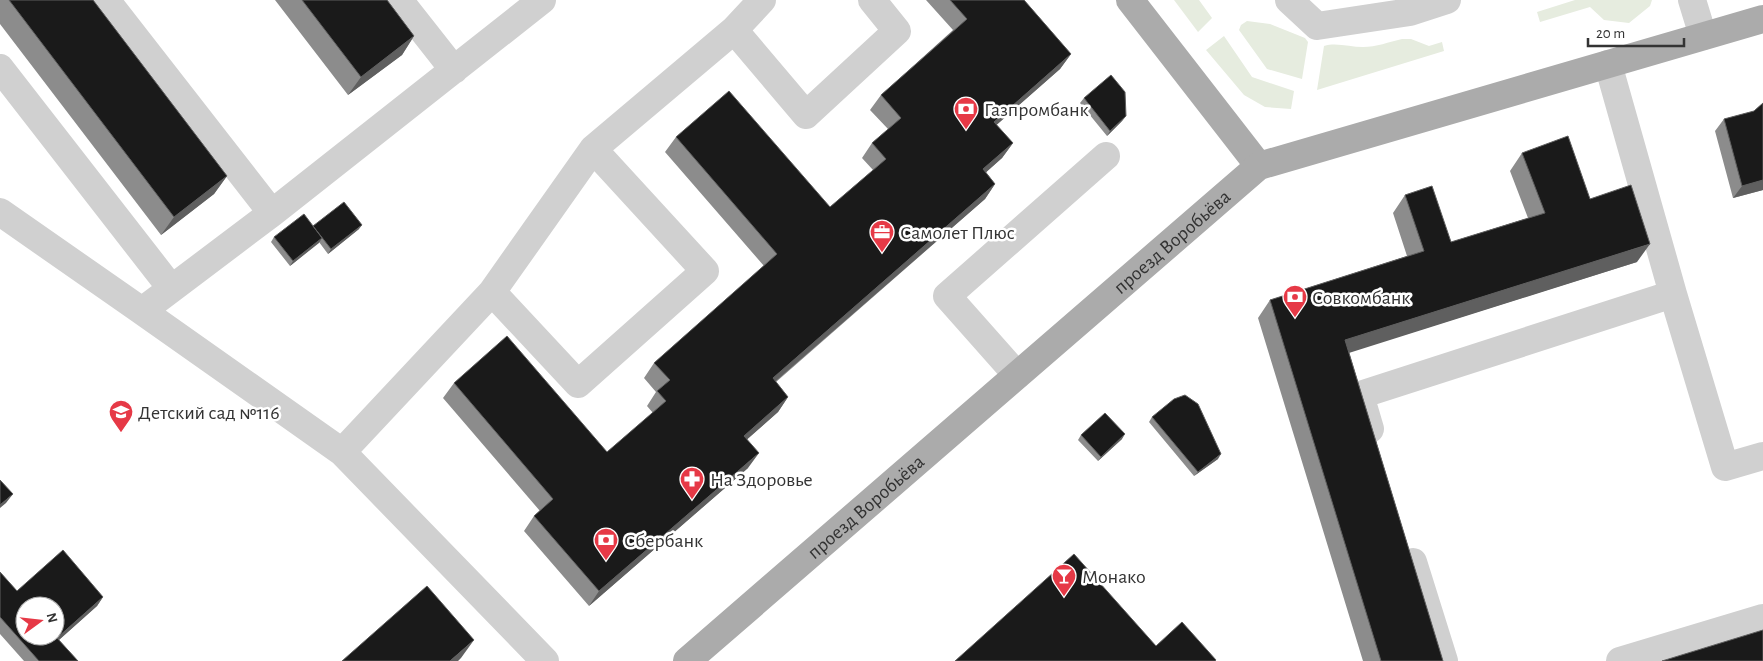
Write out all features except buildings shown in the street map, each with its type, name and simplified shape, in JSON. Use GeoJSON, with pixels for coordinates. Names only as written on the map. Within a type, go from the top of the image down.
{"type":"FeatureCollection","features":[{"type":"Feature","properties":{"kind":"main road"},"geometry":{"type":"LineString","coordinates":[[1130,0],[1259,166]]}},
{"type":"Feature","properties":{"kind":"main road","name":"проезд Воробьёва"},"geometry":{"type":"LineString","coordinates":[[687,661],[1259,166],[1763,19]]}},
{"type":"Feature","properties":{"kind":"lane"},"geometry":{"type":"LineString","coordinates":[[106,0],[272,212]]}},
{"type":"Feature","properties":{"kind":"lane"},"geometry":{"type":"LineString","coordinates":[[400,0],[454,70]]}},
{"type":"Feature","properties":{"kind":"lane"},"geometry":{"type":"LineString","coordinates":[[142,311],[272,212],[542,0]]}},
{"type":"Feature","properties":{"kind":"lane"},"geometry":{"type":"LineString","coordinates":[[342,452],[492,292],[593,149],[734,30],[762,0]]}},
{"type":"Feature","properties":{"kind":"lane"},"geometry":{"type":"LineString","coordinates":[[734,30],[806,115],[897,31],[872,0]]}},
{"type":"Feature","properties":{"kind":"lane"},"geometry":{"type":"LineString","coordinates":[[1289,0],[1317,26],[1410,12],[1447,0]]}},
{"type":"Feature","properties":{"kind":"lane"},"geometry":{"type":"LineString","coordinates":[[1692,0],[1703,36]]}},
{"type":"Feature","properties":{"kind":"lane"},"geometry":{"type":"LineString","coordinates":[[1608,64],[1673,294],[1725,467],[1763,456]]}},
{"type":"Feature","properties":{"kind":"lane"},"geometry":{"type":"LineString","coordinates":[[0,68],[171,288]]}},
{"type":"Feature","properties":{"kind":"lane"},"geometry":{"type":"LineString","coordinates":[[492,292],[578,384],[705,271],[593,149]]}},
{"type":"Feature","properties":{"kind":"lane"},"geometry":{"type":"LineString","coordinates":[[1017,375],[947,296],[1106,156]]}},
{"type":"Feature","properties":{"kind":"lane"},"geometry":{"type":"LineString","coordinates":[[0,212],[342,452],[545,661]]}},
{"type":"Feature","properties":{"kind":"lane"},"geometry":{"type":"LineString","coordinates":[[1378,452],[1360,395],[1673,294]]}},
{"type":"Feature","properties":{"kind":"lane"},"geometry":{"type":"LineString","coordinates":[[1405,538],[1444,661]]}},
{"type":"Feature","properties":{"kind":"lane"},"geometry":{"type":"LineString","coordinates":[[1620,661],[1763,618]]}},
{"type":"Feature","properties":{"kind":"shaded area"},"geometry":{"type":"Polygon","coordinates":[[[1174,0],[1199,0],[1212,18],[1198,32],[1174,0]]]}},
{"type":"Feature","properties":{"kind":"shaded area"},"geometry":{"type":"Polygon","coordinates":[[[1575,0],[1652,0],[1650,6],[1629,23],[1604,20],[1590,7],[1540,22],[1537,12],[1575,0]]]}},
{"type":"Feature","properties":{"kind":"shaded area"},"geometry":{"type":"Polygon","coordinates":[[[1247,21],[1270,24],[1305,38],[1308,42],[1302,79],[1267,69],[1239,30],[1241,25],[1247,21]]]}},
{"type":"Feature","properties":{"kind":"shaded area"},"geometry":{"type":"Polygon","coordinates":[[[1224,36],[1252,77],[1294,91],[1291,109],[1265,107],[1244,95],[1206,50],[1224,36]]]}},
{"type":"Feature","properties":{"kind":"shaded area"},"geometry":{"type":"Polygon","coordinates":[[[1402,39],[1411,39],[1429,46],[1442,42],[1444,51],[1317,90],[1324,46],[1333,44],[1368,47],[1402,39]]]}},
{"type":"Feature","properties":{"kind":"place","name":"Газпромбанк"},"geometry":{"type":"Point","coordinates":[966,130]}},
{"type":"Feature","properties":{"kind":"place","name":"Самолет Плюс"},"geometry":{"type":"Point","coordinates":[882,253]}},
{"type":"Feature","properties":{"kind":"place","name":"Совкомбанк"},"geometry":{"type":"Point","coordinates":[1295,318]}},
{"type":"Feature","properties":{"kind":"place","name":"Детский сад №116"},"geometry":{"type":"Point","coordinates":[121,433]}},
{"type":"Feature","properties":{"kind":"place","name":"На Здоровье"},"geometry":{"type":"Point","coordinates":[692,500]}},
{"type":"Feature","properties":{"kind":"place","name":"Сбербанк"},"geometry":{"type":"Point","coordinates":[606,561]}},
{"type":"Feature","properties":{"kind":"place","name":"Монако"},"geometry":{"type":"Point","coordinates":[1064,597]}}]}
